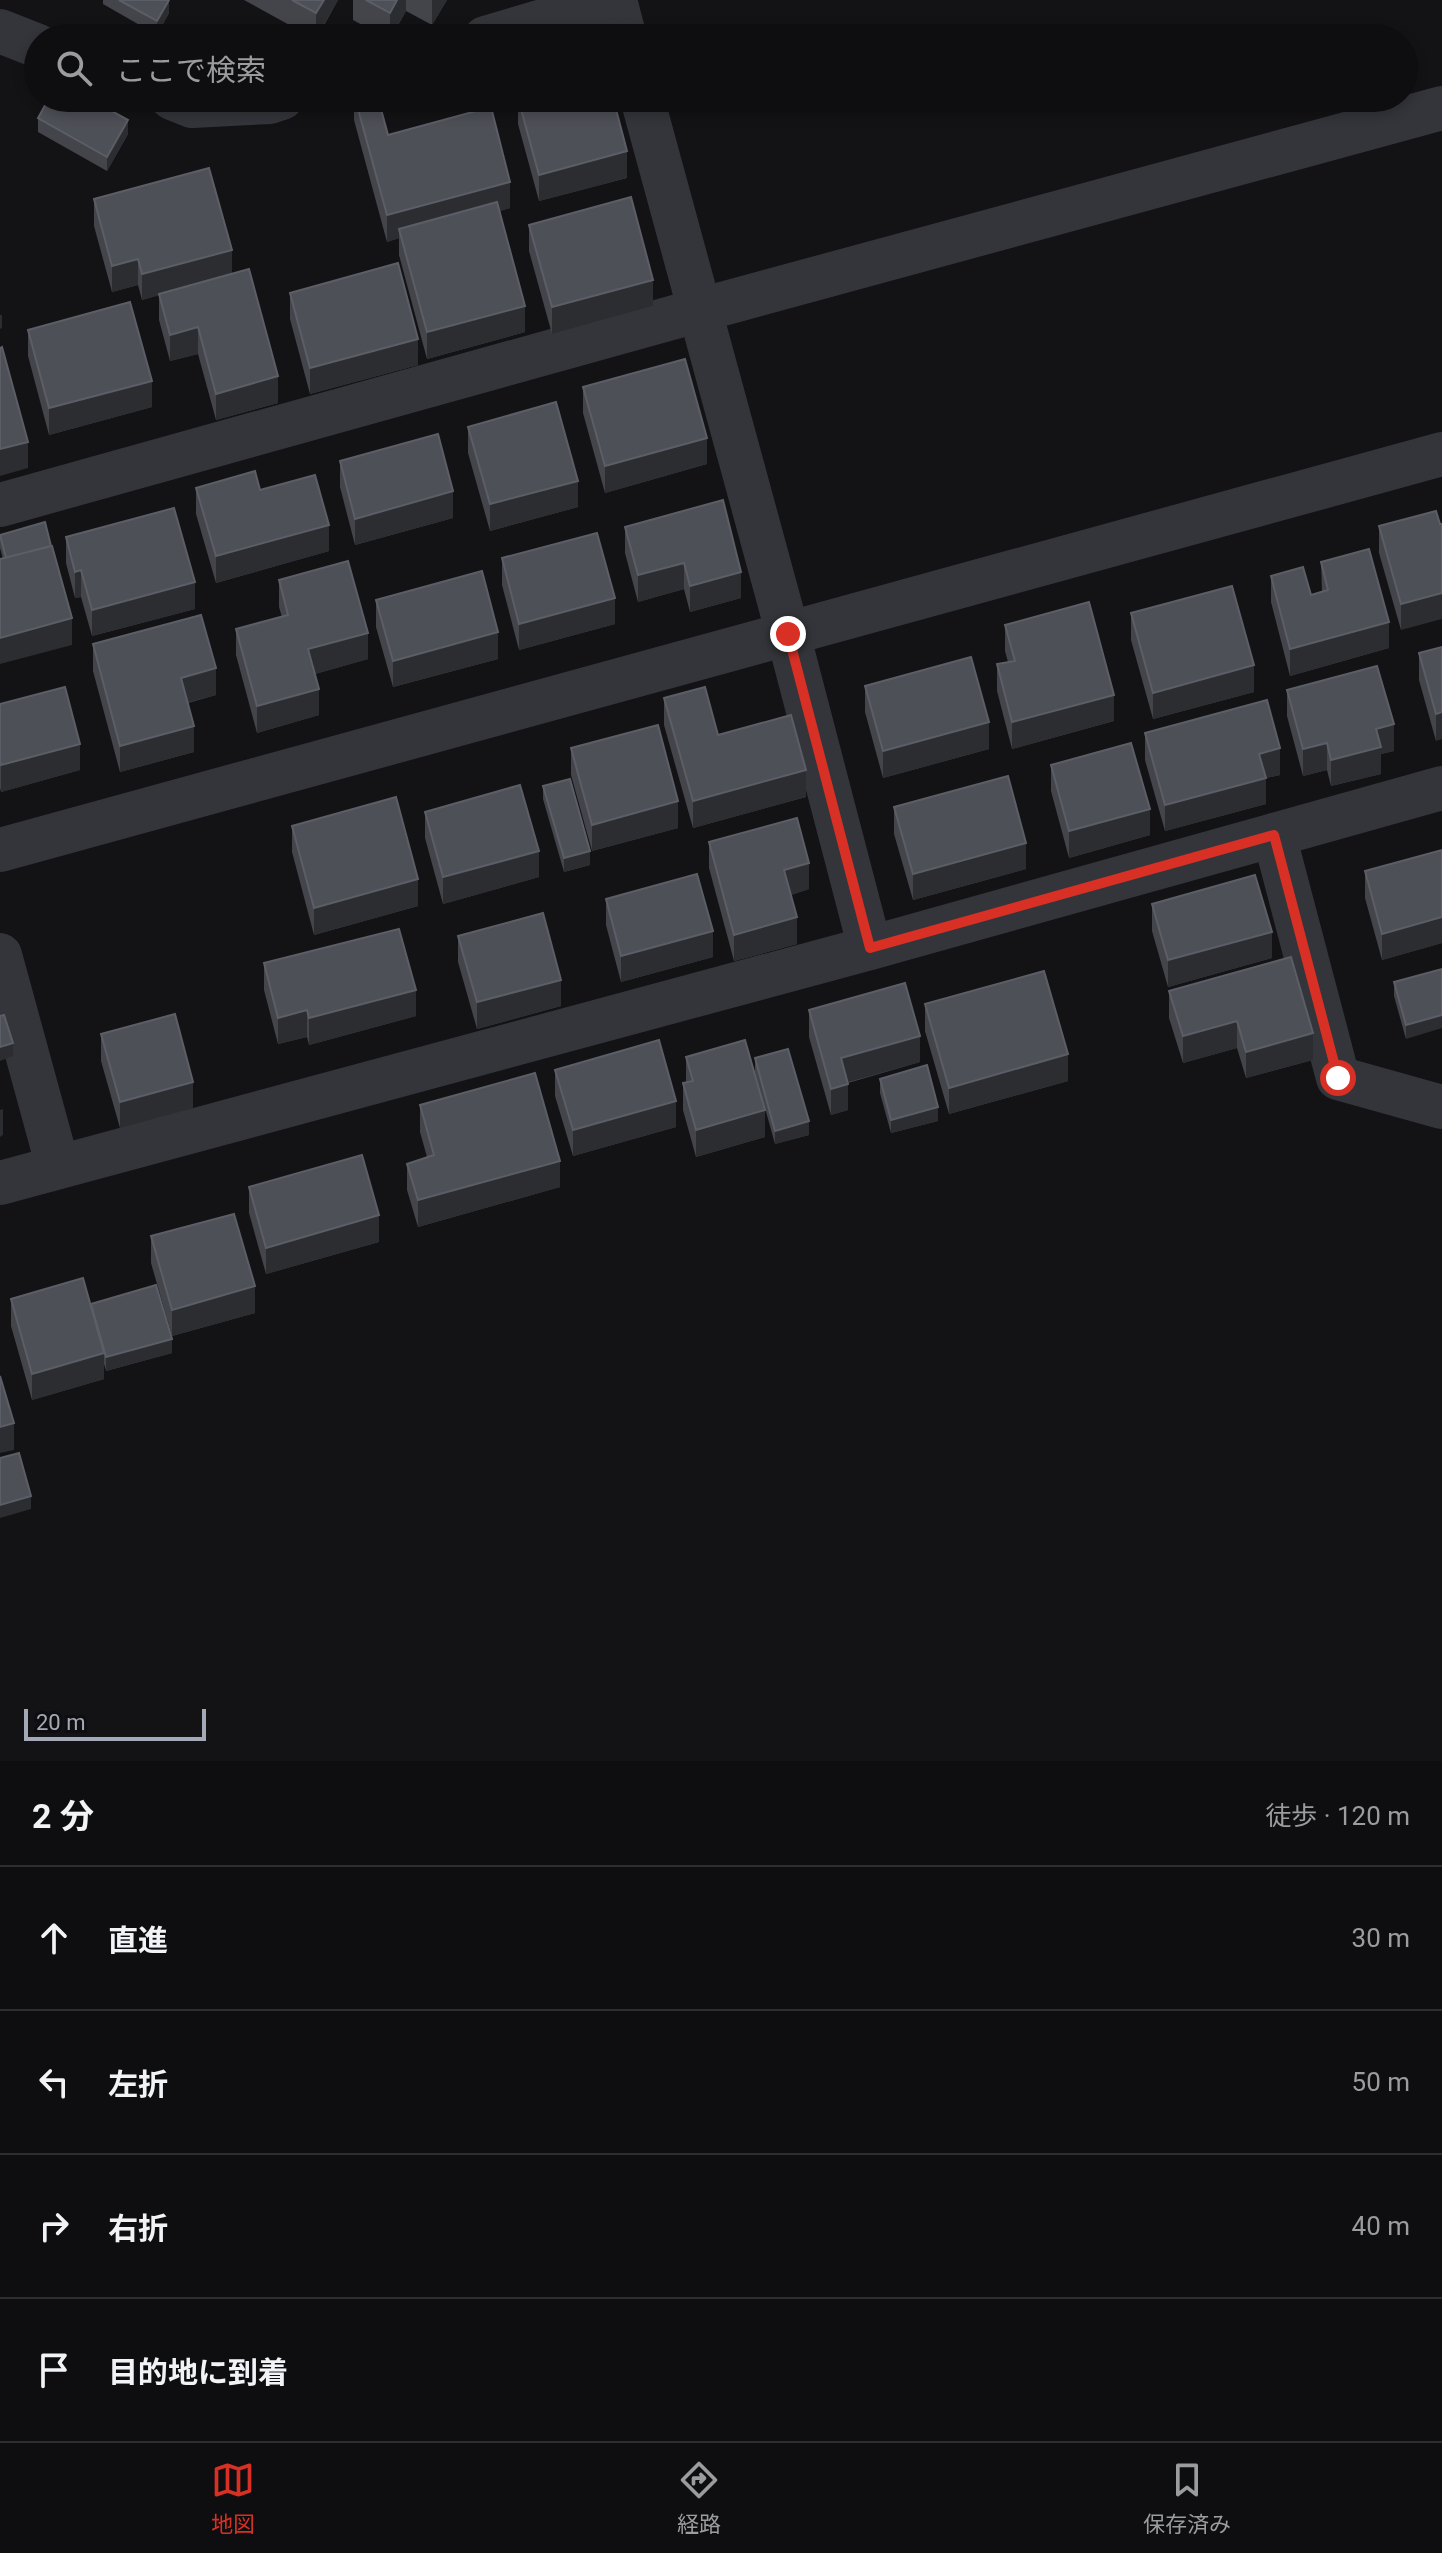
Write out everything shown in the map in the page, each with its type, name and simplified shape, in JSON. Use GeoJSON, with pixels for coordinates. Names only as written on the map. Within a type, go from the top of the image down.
{"type":"FeatureCollection","features":[{"type":"Feature","properties":{"kind":"street"},"geometry":{"type":"LineString","coordinates":[[533,24],[614,0],[621,24]]}},
{"type":"Feature","properties":{"kind":"street"},"geometry":{"type":"LineString","coordinates":[[0,505],[1442,108]]}},
{"type":"Feature","properties":{"kind":"street"},"geometry":{"type":"LineString","coordinates":[[646,112],[870,948]]}},
{"type":"Feature","properties":{"kind":"street"},"geometry":{"type":"LineString","coordinates":[[0,850],[1442,454]]}},
{"type":"Feature","properties":{"kind":"street"},"geometry":{"type":"LineString","coordinates":[[0,1183],[870,948],[1442,788]]}},
{"type":"Feature","properties":{"kind":"street"},"geometry":{"type":"LineString","coordinates":[[1274,835],[1338,1078],[1442,1107]]}},
{"type":"Feature","properties":{"kind":"street"},"geometry":{"type":"LineString","coordinates":[[0,955],[58,1167]]}},
{"type":"Feature","properties":{"kind":"building"},"geometry":{"type":"Polygon","coordinates":[[[119,0],[169,0],[157,21],[119,0]]]}},
{"type":"Feature","properties":{"kind":"building"},"geometry":{"type":"Polygon","coordinates":[[[292,0],[324,0],[316,13],[292,0]]]}},
{"type":"Feature","properties":{"kind":"building"},"geometry":{"type":"Polygon","coordinates":[[[366,0],[397,0],[390,13],[366,0]]]}},
{"type":"Feature","properties":{"kind":"building"},"geometry":{"type":"Polygon","coordinates":[[[41,112],[113,112],[128,120],[107,157],[38,118],[41,112]]]}},
{"type":"Feature","properties":{"kind":"building"},"geometry":{"type":"Polygon","coordinates":[[[359,112],[382,112],[388,135],[473,112],[492,112],[510,182],[387,215],[359,112]]]}},
{"type":"Feature","properties":{"kind":"building"},"geometry":{"type":"Polygon","coordinates":[[[522,112],[617,112],[627,151],[539,175],[522,112]]]}},
{"type":"Feature","properties":{"kind":"building"},"geometry":{"type":"Polygon","coordinates":[[[209,168],[232,250],[142,274],[138,259],[112,266],[94,199],[209,168]]]}},
{"type":"Feature","properties":{"kind":"building"},"geometry":{"type":"Polygon","coordinates":[[[631,197],[653,280],[552,307],[529,225],[631,197]]]}},
{"type":"Feature","properties":{"kind":"building"},"geometry":{"type":"Polygon","coordinates":[[[497,202],[525,306],[427,332],[399,229],[497,202]]]}},
{"type":"Feature","properties":{"kind":"building"},"geometry":{"type":"Polygon","coordinates":[[[398,263],[418,339],[310,368],[290,293],[398,263]]]}},
{"type":"Feature","properties":{"kind":"building"},"geometry":{"type":"Polygon","coordinates":[[[249,269],[278,376],[216,394],[198,327],[170,335],[159,294],[249,269]]]}},
{"type":"Feature","properties":{"kind":"building"},"geometry":{"type":"Polygon","coordinates":[[[130,302],[152,381],[49,408],[28,330],[130,302]]]}},
{"type":"Feature","properties":{"kind":"building"},"geometry":{"type":"Polygon","coordinates":[[[0,348],[28,442],[0,449],[0,348]]]}},
{"type":"Feature","properties":{"kind":"building"},"geometry":{"type":"Polygon","coordinates":[[[685,359],[707,438],[605,466],[583,387],[685,359]]]}},
{"type":"Feature","properties":{"kind":"building"},"geometry":{"type":"Polygon","coordinates":[[[556,402],[578,481],[490,504],[468,427],[556,402]]]}},
{"type":"Feature","properties":{"kind":"building"},"geometry":{"type":"Polygon","coordinates":[[[438,434],[453,491],[355,519],[340,461],[438,434]]]}},
{"type":"Feature","properties":{"kind":"building"},"geometry":{"type":"Polygon","coordinates":[[[255,471],[260,490],[315,475],[329,525],[216,556],[196,488],[255,471]]]}},
{"type":"Feature","properties":{"kind":"building"},"geometry":{"type":"Polygon","coordinates":[[[723,500],[741,572],[690,586],[684,563],[638,575],[625,527],[723,500]]]}},
{"type":"Feature","properties":{"kind":"building"},"geometry":{"type":"Polygon","coordinates":[[[174,508],[195,582],[92,610],[81,570],[75,572],[66,537],[174,508]]]}},
{"type":"Feature","properties":{"kind":"building"},"geometry":{"type":"Polygon","coordinates":[[[1436,511],[1442,524],[1442,593],[1401,604],[1379,526],[1436,511]]]}},
{"type":"Feature","properties":{"kind":"building"},"geometry":{"type":"Polygon","coordinates":[[[45,522],[51,546],[6,558],[0,535],[45,522]]]}},
{"type":"Feature","properties":{"kind":"building"},"geometry":{"type":"Polygon","coordinates":[[[597,533],[615,598],[519,624],[502,558],[597,533]]]}},
{"type":"Feature","properties":{"kind":"building"},"geometry":{"type":"Polygon","coordinates":[[[52,546],[72,618],[0,638],[0,559],[52,546]]]}},
{"type":"Feature","properties":{"kind":"building"},"geometry":{"type":"Polygon","coordinates":[[[1369,549],[1389,622],[1290,649],[1271,576],[1303,567],[1311,595],[1328,590],[1321,562],[1369,549]]]}},
{"type":"Feature","properties":{"kind":"building"},"geometry":{"type":"Polygon","coordinates":[[[348,561],[368,633],[308,649],[319,689],[257,706],[236,629],[288,615],[279,580],[348,561]]]}},
{"type":"Feature","properties":{"kind":"building"},"geometry":{"type":"Polygon","coordinates":[[[482,571],[498,632],[393,661],[376,600],[482,571]]]}},
{"type":"Feature","properties":{"kind":"building"},"geometry":{"type":"Polygon","coordinates":[[[1232,586],[1254,665],[1153,693],[1131,613],[1232,586]]]}},
{"type":"Feature","properties":{"kind":"building"},"geometry":{"type":"Polygon","coordinates":[[[1089,602],[1114,695],[1012,722],[997,664],[1015,661],[1005,625],[1089,602]]]}},
{"type":"Feature","properties":{"kind":"building"},"geometry":{"type":"Polygon","coordinates":[[[201,615],[216,668],[181,678],[194,726],[120,746],[93,644],[201,615]]]}},
{"type":"Feature","properties":{"kind":"building"},"geometry":{"type":"Polygon","coordinates":[[[1442,647],[1442,712],[1436,714],[1419,653],[1442,647]]]}},
{"type":"Feature","properties":{"kind":"building"},"geometry":{"type":"Polygon","coordinates":[[[971,657],[989,722],[883,751],[865,686],[971,657]]]}},
{"type":"Feature","properties":{"kind":"building"},"geometry":{"type":"Polygon","coordinates":[[[1377,666],[1394,724],[1376,729],[1381,747],[1331,760],[1327,743],[1303,749],[1287,690],[1377,666]]]}},
{"type":"Feature","properties":{"kind":"building"},"geometry":{"type":"Polygon","coordinates":[[[65,687],[80,744],[1,765],[0,704],[65,687]]]}},
{"type":"Feature","properties":{"kind":"building"},"geometry":{"type":"Polygon","coordinates":[[[705,687],[718,735],[791,715],[806,770],[693,801],[664,698],[705,687]]]}},
{"type":"Feature","properties":{"kind":"building"},"geometry":{"type":"Polygon","coordinates":[[[1267,700],[1280,748],[1259,754],[1266,778],[1165,805],[1145,733],[1267,700]]]}},
{"type":"Feature","properties":{"kind":"building"},"geometry":{"type":"Polygon","coordinates":[[[658,725],[678,801],[592,825],[571,748],[658,725]]]}},
{"type":"Feature","properties":{"kind":"building"},"geometry":{"type":"Polygon","coordinates":[[[1131,743],[1150,809],[1069,831],[1051,765],[1131,743]]]}},
{"type":"Feature","properties":{"kind":"building"},"geometry":{"type":"Polygon","coordinates":[[[1008,776],[1026,843],[913,874],[894,807],[1008,776]]]}},
{"type":"Feature","properties":{"kind":"building"},"geometry":{"type":"Polygon","coordinates":[[[570,779],[590,851],[564,858],[543,786],[570,779]]]}},
{"type":"Feature","properties":{"kind":"building"},"geometry":{"type":"Polygon","coordinates":[[[520,785],[539,851],[443,877],[425,812],[520,785]]]}},
{"type":"Feature","properties":{"kind":"building"},"geometry":{"type":"Polygon","coordinates":[[[396,797],[418,879],[314,908],[292,826],[396,797]]]}},
{"type":"Feature","properties":{"kind":"building"},"geometry":{"type":"Polygon","coordinates":[[[797,818],[809,863],[784,870],[797,917],[734,935],[709,842],[797,818]]]}},
{"type":"Feature","properties":{"kind":"building"},"geometry":{"type":"Polygon","coordinates":[[[1442,850],[1442,917],[1382,934],[1365,871],[1442,850]]]}},
{"type":"Feature","properties":{"kind":"building"},"geometry":{"type":"Polygon","coordinates":[[[697,874],[713,931],[621,956],[606,899],[697,874]]]}},
{"type":"Feature","properties":{"kind":"building"},"geometry":{"type":"Polygon","coordinates":[[[1255,875],[1272,932],[1168,960],[1152,904],[1255,875]]]}},
{"type":"Feature","properties":{"kind":"building"},"geometry":{"type":"Polygon","coordinates":[[[543,913],[561,980],[477,1002],[458,936],[543,913]]]}},
{"type":"Feature","properties":{"kind":"building"},"geometry":{"type":"Polygon","coordinates":[[[399,929],[416,990],[309,1018],[307,1010],[278,1018],[264,963],[399,929]]]}},
{"type":"Feature","properties":{"kind":"building"},"geometry":{"type":"Polygon","coordinates":[[[1291,957],[1313,1033],[1246,1052],[1237,1021],[1183,1036],[1169,991],[1291,957]]]}},
{"type":"Feature","properties":{"kind":"building"},"geometry":{"type":"Polygon","coordinates":[[[1442,969],[1442,1015],[1406,1025],[1394,982],[1442,969]]]}},
{"type":"Feature","properties":{"kind":"building"},"geometry":{"type":"Polygon","coordinates":[[[1044,971],[1068,1054],[949,1088],[925,1004],[1044,971]]]}},
{"type":"Feature","properties":{"kind":"building"},"geometry":{"type":"Polygon","coordinates":[[[905,983],[920,1036],[841,1058],[848,1084],[831,1089],[809,1010],[905,983]]]}},
{"type":"Feature","properties":{"kind":"building"},"geometry":{"type":"Polygon","coordinates":[[[175,1014],[193,1082],[120,1102],[101,1034],[175,1014]]]}},
{"type":"Feature","properties":{"kind":"building"},"geometry":{"type":"Polygon","coordinates":[[[4,1015],[13,1043],[0,1047],[0,1016],[4,1015]]]}},
{"type":"Feature","properties":{"kind":"building"},"geometry":{"type":"Polygon","coordinates":[[[659,1040],[676,1101],[573,1130],[555,1070],[659,1040]]]}},
{"type":"Feature","properties":{"kind":"building"},"geometry":{"type":"Polygon","coordinates":[[[745,1040],[765,1110],[696,1130],[683,1083],[693,1081],[686,1057],[745,1040]]]}},
{"type":"Feature","properties":{"kind":"building"},"geometry":{"type":"Polygon","coordinates":[[[788,1049],[809,1121],[775,1131],[755,1058],[788,1049]]]}},
{"type":"Feature","properties":{"kind":"building"},"geometry":{"type":"Polygon","coordinates":[[[927,1065],[938,1107],[891,1120],[880,1079],[927,1065]]]}},
{"type":"Feature","properties":{"kind":"building"},"geometry":{"type":"Polygon","coordinates":[[[535,1073],[560,1161],[418,1200],[407,1164],[434,1155],[420,1105],[535,1073]]]}},
{"type":"Feature","properties":{"kind":"building"},"geometry":{"type":"Polygon","coordinates":[[[362,1155],[379,1215],[266,1248],[249,1187],[362,1155]]]}},
{"type":"Feature","properties":{"kind":"building"},"geometry":{"type":"Polygon","coordinates":[[[234,1214],[255,1286],[172,1310],[151,1236],[234,1214]]]}},
{"type":"Feature","properties":{"kind":"building"},"geometry":{"type":"Polygon","coordinates":[[[83,1278],[104,1353],[32,1374],[11,1299],[83,1278]]]}},
{"type":"Feature","properties":{"kind":"building"},"geometry":{"type":"Polygon","coordinates":[[[156,1285],[172,1339],[106,1357],[91,1304],[156,1285]]]}},
{"type":"Feature","properties":{"kind":"building"},"geometry":{"type":"Polygon","coordinates":[[[0,1376],[14,1423],[0,1427],[0,1376]]]}},
{"type":"Feature","properties":{"kind":"building"},"geometry":{"type":"Polygon","coordinates":[[[19,1453],[31,1496],[0,1505],[0,1458],[19,1453]]]}},
{"type":"Feature","properties":{"kind":"route"},"geometry":{"type":"LineString","coordinates":[[788,634],[870,948],[1274,835],[1338,1078]]}}]}
